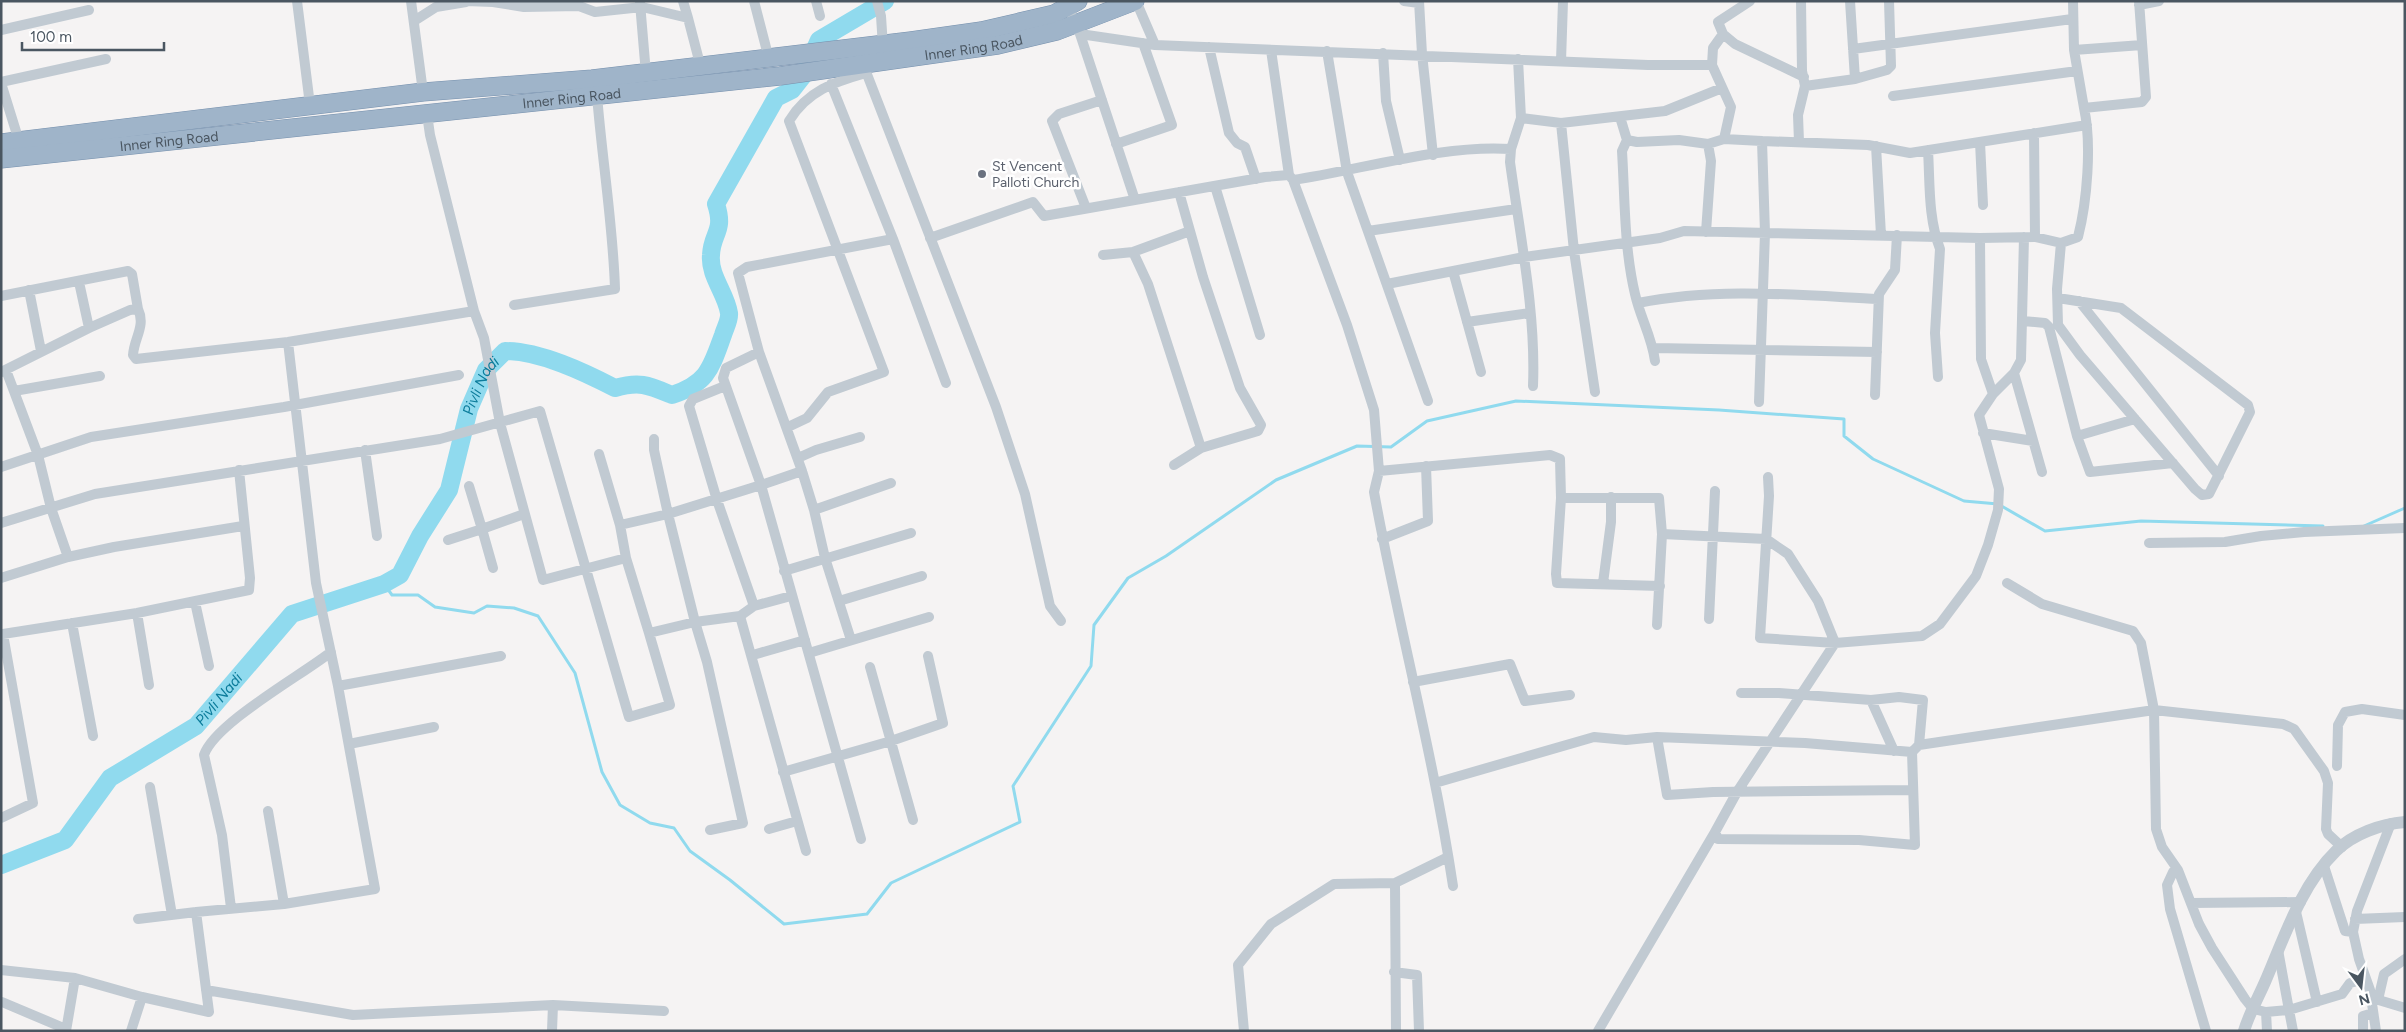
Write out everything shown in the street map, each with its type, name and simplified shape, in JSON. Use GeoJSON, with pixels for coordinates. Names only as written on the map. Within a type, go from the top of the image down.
{"type":"FeatureCollection","features":[{"type":"Feature","properties":{"kind":"highway","name":"Inner Ring Road"},"geometry":{"type":"LineString","coordinates":[[10,142],[423,92],[646,74],[831,51],[884,53],[998,45],[1078,29],[1135,1]]}},
{"type":"Feature","properties":{"kind":"highway","name":"Inner Ring Road"},"geometry":{"type":"LineString","coordinates":[[1,159],[780,76],[829,77],[865,69],[884,53],[1054,14],[1070,3]]}},
{"type":"Feature","properties":{"kind":"street"},"geometry":{"type":"LineString","coordinates":[[297,1],[310,105]]}},
{"type":"Feature","properties":{"kind":"street"},"geometry":{"type":"LineString","coordinates":[[411,1],[423,92]]}},
{"type":"Feature","properties":{"kind":"street"},"geometry":{"type":"LineString","coordinates":[[414,21],[436,7],[466,1],[516,4],[578,4],[595,12],[640,4],[688,18]]}},
{"type":"Feature","properties":{"kind":"street"},"geometry":{"type":"LineString","coordinates":[[683,1],[701,68]]}},
{"type":"Feature","properties":{"kind":"street"},"geometry":{"type":"LineString","coordinates":[[754,1],[769,59]]}},
{"type":"Feature","properties":{"kind":"street"},"geometry":{"type":"LineString","coordinates":[[816,1],[820,16]]}},
{"type":"Feature","properties":{"kind":"street"},"geometry":{"type":"LineString","coordinates":[[877,1],[881,16],[884,53]]}},
{"type":"Feature","properties":{"kind":"street"},"geometry":{"type":"LineString","coordinates":[[1135,1],[1155,45]]}},
{"type":"Feature","properties":{"kind":"street"},"geometry":{"type":"LineString","coordinates":[[1404,1],[1419,2],[1422,54],[1433,155]]}},
{"type":"Feature","properties":{"kind":"street"},"geometry":{"type":"LineString","coordinates":[[1561,61],[1563,1]]}},
{"type":"Feature","properties":{"kind":"street"},"geometry":{"type":"LineString","coordinates":[[1750,1],[1718,22],[1723,34],[1735,44],[1805,82],[1855,79],[1889,68],[1891,44],[1890,1]]}},
{"type":"Feature","properties":{"kind":"street"},"geometry":{"type":"LineString","coordinates":[[1799,142],[1798,115],[1805,82],[1801,1]]}},
{"type":"Feature","properties":{"kind":"street"},"geometry":{"type":"LineString","coordinates":[[1850,1],[1855,79]]}},
{"type":"Feature","properties":{"kind":"street"},"geometry":{"type":"LineString","coordinates":[[1387,284],[1524,257],[1627,243],[1684,231],[1980,238],[2035,237],[2061,243],[2078,237],[2084,215],[2087,125],[2074,50],[2073,1]]}},
{"type":"Feature","properties":{"kind":"street"},"geometry":{"type":"LineString","coordinates":[[2084,108],[2142,102],[2146,97],[2139,3],[2159,1]]}},
{"type":"Feature","properties":{"kind":"street"},"geometry":{"type":"LineString","coordinates":[[1070,3],[1135,200]]}},
{"type":"Feature","properties":{"kind":"street"},"geometry":{"type":"LineString","coordinates":[[640,4],[646,74]]}},
{"type":"Feature","properties":{"kind":"street"},"geometry":{"type":"LineString","coordinates":[[1,30],[89,10]]}},
{"type":"Feature","properties":{"kind":"street"},"geometry":{"type":"LineString","coordinates":[[1853,49],[2072,19]]}},
{"type":"Feature","properties":{"kind":"street"},"geometry":{"type":"LineString","coordinates":[[1078,29],[1155,45],[1712,65]]}},
{"type":"Feature","properties":{"kind":"street"},"geometry":{"type":"LineString","coordinates":[[1723,34],[1712,48],[1712,65],[1731,107],[1724,139]]}},
{"type":"Feature","properties":{"kind":"street"},"geometry":{"type":"LineString","coordinates":[[1116,144],[1172,125],[1143,43]]}},
{"type":"Feature","properties":{"kind":"street"},"geometry":{"type":"LineString","coordinates":[[2074,50],[2142,45]]}},
{"type":"Feature","properties":{"kind":"street"},"geometry":{"type":"LineString","coordinates":[[1209,47],[1229,133],[1238,143],[1245,147],[1256,179]]}},
{"type":"Feature","properties":{"kind":"street"},"geometry":{"type":"LineString","coordinates":[[1271,50],[1291,178],[1347,325],[1374,410],[1379,471],[1374,492],[1382,539],[1435,783],[1453,886]]}},
{"type":"Feature","properties":{"kind":"street"},"geometry":{"type":"LineString","coordinates":[[1327,51],[1347,172],[1428,401]]}},
{"type":"Feature","properties":{"kind":"street"},"geometry":{"type":"LineString","coordinates":[[1383,53],[1386,101],[1400,160]]}},
{"type":"Feature","properties":{"kind":"street"},"geometry":{"type":"LineString","coordinates":[[10,142],[1,82],[106,58]]}},
{"type":"Feature","properties":{"kind":"street"},"geometry":{"type":"LineString","coordinates":[[1518,59],[1521,118],[1511,149],[1510,162],[1530,314],[1534,356],[1533,386]]}},
{"type":"Feature","properties":{"kind":"street"},"geometry":{"type":"LineString","coordinates":[[865,69],[996,407],[1025,494],[1050,606],[1061,621]]}},
{"type":"Feature","properties":{"kind":"street"},"geometry":{"type":"LineString","coordinates":[[1892,96],[2077,71]]}},
{"type":"Feature","properties":{"kind":"street"},"geometry":{"type":"LineString","coordinates":[[788,427],[807,418],[828,392],[884,372],[789,122],[799,105],[829,77],[893,240],[946,383]]}},
{"type":"Feature","properties":{"kind":"street"},"geometry":{"type":"LineString","coordinates":[[1521,118],[1561,123],[1665,111],[1722,88]]}},
{"type":"Feature","properties":{"kind":"street"},"geometry":{"type":"LineString","coordinates":[[514,305],[615,289],[614,243],[602,154],[597,95]]}},
{"type":"Feature","properties":{"kind":"street"},"geometry":{"type":"LineString","coordinates":[[1086,208],[1052,121],[1059,114],[1102,100]]}},
{"type":"Feature","properties":{"kind":"street"},"geometry":{"type":"LineString","coordinates":[[427,114],[430,135],[474,311],[484,338],[500,423],[543,580],[626,558]]}},
{"type":"Feature","properties":{"kind":"street"},"geometry":{"type":"LineString","coordinates":[[1620,117],[1627,140],[1622,152],[1627,243],[1638,303],[1654,348],[1655,361]]}},
{"type":"Feature","properties":{"kind":"street"},"geometry":{"type":"LineString","coordinates":[[1561,123],[1574,251],[1595,392]]}},
{"type":"Feature","properties":{"kind":"street"},"geometry":{"type":"LineString","coordinates":[[1627,140],[1637,142],[1678,140],[1708,144],[1724,139],[1799,142],[1876,146],[1910,153],[2087,125]]}},
{"type":"Feature","properties":{"kind":"street"},"geometry":{"type":"LineString","coordinates":[[2034,133],[2035,237]]}},
{"type":"Feature","properties":{"kind":"street"},"geometry":{"type":"LineString","coordinates":[[1759,402],[1764,233],[1762,141]]}},
{"type":"Feature","properties":{"kind":"street"},"geometry":{"type":"LineString","coordinates":[[1980,142],[1983,205]]}},
{"type":"Feature","properties":{"kind":"street"},"geometry":{"type":"LineString","coordinates":[[1706,232],[1711,161],[1708,144]]}},
{"type":"Feature","properties":{"kind":"street"},"geometry":{"type":"LineString","coordinates":[[1876,146],[1880,235]]}},
{"type":"Feature","properties":{"kind":"street"},"geometry":{"type":"LineString","coordinates":[[930,238],[1033,202],[1044,216],[1256,179],[1291,178],[1347,172],[1400,160],[1485,147],[1511,149]]}},
{"type":"Feature","properties":{"kind":"street"},"geometry":{"type":"LineString","coordinates":[[1928,150],[1930,202],[1935,237],[1940,250],[1935,333],[1938,377]]}},
{"type":"Feature","properties":{"kind":"street"},"geometry":{"type":"LineString","coordinates":[[1215,186],[1260,335]]}},
{"type":"Feature","properties":{"kind":"street"},"geometry":{"type":"LineString","coordinates":[[1174,465],[1201,448],[1258,431],[1260,425],[1240,388],[1179,192]]}},
{"type":"Feature","properties":{"kind":"street"},"geometry":{"type":"LineString","coordinates":[[1368,231],[1516,209]]}},
{"type":"Feature","properties":{"kind":"street"},"geometry":{"type":"LineString","coordinates":[[1102,255],[1133,252],[1190,231]]}},
{"type":"Feature","properties":{"kind":"street"},"geometry":{"type":"LineString","coordinates":[[1875,395],[1878,294],[1895,270],[1897,235]]}},
{"type":"Feature","properties":{"kind":"street"},"geometry":{"type":"LineString","coordinates":[[1768,477],[1760,638],[1835,643],[1922,636],[1940,624],[1976,576],[1998,510],[1999,489],[1979,412],[1992,394],[2014,373],[2021,360],[2024,237]]}},
{"type":"Feature","properties":{"kind":"street"},"geometry":{"type":"LineString","coordinates":[[1980,238],[1981,359],[1992,394]]}},
{"type":"Feature","properties":{"kind":"street"},"geometry":{"type":"LineString","coordinates":[[851,640],[840,600],[825,558],[814,510],[798,458],[759,352],[738,273],[747,267],[838,248],[893,240]]}},
{"type":"Feature","properties":{"kind":"street"},"geometry":{"type":"LineString","coordinates":[[2061,243],[2058,298],[2054,326],[2077,436],[2087,470],[2092,473],[2173,463]]}},
{"type":"Feature","properties":{"kind":"street"},"geometry":{"type":"LineString","coordinates":[[1133,252],[1148,284],[1201,448]]}},
{"type":"Feature","properties":{"kind":"street"},"geometry":{"type":"LineString","coordinates":[[1453,271],[1480,372]]}},
{"type":"Feature","properties":{"kind":"street"},"geometry":{"type":"LineString","coordinates":[[1,296],[128,272],[132,274],[142,324],[133,350],[133,355],[136,359],[288,342],[474,311]]}},
{"type":"Feature","properties":{"kind":"street"},"geometry":{"type":"LineString","coordinates":[[79,282],[89,328]]}},
{"type":"Feature","properties":{"kind":"street"},"geometry":{"type":"LineString","coordinates":[[29,290],[41,351]]}},
{"type":"Feature","properties":{"kind":"street"},"geometry":{"type":"LineString","coordinates":[[1638,303],[1675,295],[1762,293],[1878,299]]}},
{"type":"Feature","properties":{"kind":"street"},"geometry":{"type":"LineString","coordinates":[[2023,320],[2054,326],[2195,489],[2202,495],[2211,492],[2250,412],[2248,405],[2121,308],[2058,298]]}},
{"type":"Feature","properties":{"kind":"street"},"geometry":{"type":"LineString","coordinates":[[2080,301],[2219,476]]}},
{"type":"Feature","properties":{"kind":"street"},"geometry":{"type":"LineString","coordinates":[[68,557],[51,508],[38,455],[14,391],[4,371],[89,328],[130,310],[138,309]]}},
{"type":"Feature","properties":{"kind":"street"},"geometry":{"type":"LineString","coordinates":[[1468,322],[1530,314]]}},
{"type":"Feature","properties":{"kind":"street"},"geometry":{"type":"LineString","coordinates":[[138,919],[284,904],[375,889],[338,686],[316,583],[288,342]]}},
{"type":"Feature","properties":{"kind":"street"},"geometry":{"type":"LineString","coordinates":[[1654,348],[1876,352]]}},
{"type":"Feature","properties":{"kind":"street"},"geometry":{"type":"LineString","coordinates":[[759,352],[726,368],[723,378],[761,486],[861,839]]}},
{"type":"Feature","properties":{"kind":"street"},"geometry":{"type":"LineString","coordinates":[[2014,373],[2042,472]]}},
{"type":"Feature","properties":{"kind":"street"},"geometry":{"type":"LineString","coordinates":[[1,467],[91,437],[459,375]]}},
{"type":"Feature","properties":{"kind":"street"},"geometry":{"type":"LineString","coordinates":[[14,391],[100,376]]}},
{"type":"Feature","properties":{"kind":"street"},"geometry":{"type":"LineString","coordinates":[[725,386],[693,399],[689,406],[717,500],[754,606]]}},
{"type":"Feature","properties":{"kind":"street"},"geometry":{"type":"LineString","coordinates":[[1,523],[95,494],[440,439],[540,411],[630,717],[670,705],[626,558],[620,525],[599,454]]}},
{"type":"Feature","properties":{"kind":"street"},"geometry":{"type":"LineString","coordinates":[[2077,436],[2135,419]]}},
{"type":"Feature","properties":{"kind":"street"},"geometry":{"type":"LineString","coordinates":[[1983,433],[2033,440]]}},
{"type":"Feature","properties":{"kind":"street"},"geometry":{"type":"LineString","coordinates":[[798,458],[816,450],[860,437]]}},
{"type":"Feature","properties":{"kind":"street"},"geometry":{"type":"LineString","coordinates":[[654,439],[654,450],[668,514],[707,662],[743,823],[710,830]]}},
{"type":"Feature","properties":{"kind":"street"},"geometry":{"type":"LineString","coordinates":[[365,450],[377,536]]}},
{"type":"Feature","properties":{"kind":"street"},"geometry":{"type":"LineString","coordinates":[[1379,471],[1550,455],[1560,459],[1561,498],[1557,583],[1660,586]]}},
{"type":"Feature","properties":{"kind":"street"},"geometry":{"type":"LineString","coordinates":[[1382,539],[1428,521],[1426,466]]}},
{"type":"Feature","properties":{"kind":"street"},"geometry":{"type":"LineString","coordinates":[[1,818],[33,803],[2,634],[195,602],[249,590],[250,578],[243,526],[239,470]]}},
{"type":"Feature","properties":{"kind":"street"},"geometry":{"type":"LineString","coordinates":[[620,525],[717,500],[802,471]]}},
{"type":"Feature","properties":{"kind":"street"},"geometry":{"type":"LineString","coordinates":[[814,510],[891,483]]}},
{"type":"Feature","properties":{"kind":"street"},"geometry":{"type":"LineString","coordinates":[[470,486],[493,568]]}},
{"type":"Feature","properties":{"kind":"street"},"geometry":{"type":"LineString","coordinates":[[1709,619],[1715,491]]}},
{"type":"Feature","properties":{"kind":"street"},"geometry":{"type":"LineString","coordinates":[[1604,583],[1611,522],[1611,497]]}},
{"type":"Feature","properties":{"kind":"street"},"geometry":{"type":"LineString","coordinates":[[1561,498],[1660,498],[1662,534],[1657,625]]}},
{"type":"Feature","properties":{"kind":"street"},"geometry":{"type":"LineString","coordinates":[[448,540],[524,514]]}},
{"type":"Feature","properties":{"kind":"street"},"geometry":{"type":"LineString","coordinates":[[1,578],[68,557],[114,547],[243,526]]}},
{"type":"Feature","properties":{"kind":"street"},"geometry":{"type":"LineString","coordinates":[[2149,544],[2225,542],[2295,533],[2405,528]]}},
{"type":"Feature","properties":{"kind":"street"},"geometry":{"type":"LineString","coordinates":[[784,571],[911,533]]}},
{"type":"Feature","properties":{"kind":"street"},"geometry":{"type":"LineString","coordinates":[[1662,534],[1766,539],[1788,554],[1818,601],[1835,643]]}},
{"type":"Feature","properties":{"kind":"street"},"geometry":{"type":"LineString","coordinates":[[840,600],[922,576]]}},
{"type":"Feature","properties":{"kind":"street"},"geometry":{"type":"LineString","coordinates":[[2007,583],[2042,604],[2133,631],[2141,643],[2154,710],[2156,829],[2162,847],[2178,870],[2212,948],[2260,1010],[2267,1031]]}},
{"type":"Feature","properties":{"kind":"street"},"geometry":{"type":"LineString","coordinates":[[649,633],[695,622],[740,616],[754,606],[791,596]]}},
{"type":"Feature","properties":{"kind":"street"},"geometry":{"type":"LineString","coordinates":[[195,602],[209,666]]}},
{"type":"Feature","properties":{"kind":"street"},"geometry":{"type":"LineString","coordinates":[[138,612],[149,685]]}},
{"type":"Feature","properties":{"kind":"street"},"geometry":{"type":"LineString","coordinates":[[740,616],[753,656],[806,851]]}},
{"type":"Feature","properties":{"kind":"street"},"geometry":{"type":"LineString","coordinates":[[809,652],[929,617]]}},
{"type":"Feature","properties":{"kind":"street"},"geometry":{"type":"LineString","coordinates":[[72,623],[93,736]]}},
{"type":"Feature","properties":{"kind":"street"},"geometry":{"type":"LineString","coordinates":[[753,656],[805,640]]}},
{"type":"Feature","properties":{"kind":"street"},"geometry":{"type":"LineString","coordinates":[[1598,1031],[1737,792],[1835,643]]}},
{"type":"Feature","properties":{"kind":"street"},"geometry":{"type":"LineString","coordinates":[[231,908],[222,835],[204,755],[207,748],[232,722],[331,652]]}},
{"type":"Feature","properties":{"kind":"street"},"geometry":{"type":"LineString","coordinates":[[338,686],[501,656]]}},
{"type":"Feature","properties":{"kind":"street"},"geometry":{"type":"LineString","coordinates":[[783,772],[892,742],[943,723],[928,656]]}},
{"type":"Feature","properties":{"kind":"street"},"geometry":{"type":"LineString","coordinates":[[1413,682],[1510,664],[1525,701],[1570,695]]}},
{"type":"Feature","properties":{"kind":"street"},"geometry":{"type":"LineString","coordinates":[[870,667],[913,820]]}},
{"type":"Feature","properties":{"kind":"street"},"geometry":{"type":"LineString","coordinates":[[1715,832],[1718,839],[1859,840],[1915,845],[1915,748],[1922,700],[1899,697],[1871,700],[1741,693]]}},
{"type":"Feature","properties":{"kind":"street"},"geometry":{"type":"LineString","coordinates":[[1871,700],[1894,751]]}},
{"type":"Feature","properties":{"kind":"street"},"geometry":{"type":"LineString","coordinates":[[2337,766],[2338,724],[2345,712],[2362,709],[2405,715]]}},
{"type":"Feature","properties":{"kind":"street"},"geometry":{"type":"LineString","coordinates":[[1435,783],[1594,737],[1626,740],[1657,737],[1769,741],[1894,751],[2154,710],[2282,724],[2294,728],[2324,771],[2328,783],[2326,829],[2328,834],[2342,847]]}},
{"type":"Feature","properties":{"kind":"street"},"geometry":{"type":"LineString","coordinates":[[349,744],[434,727]]}},
{"type":"Feature","properties":{"kind":"street"},"geometry":{"type":"LineString","coordinates":[[1657,737],[1667,794],[1914,790]]}},
{"type":"Feature","properties":{"kind":"street"},"geometry":{"type":"LineString","coordinates":[[150,787],[172,915]]}},
{"type":"Feature","properties":{"kind":"street"},"geometry":{"type":"LineString","coordinates":[[268,811],[284,904]]}},
{"type":"Feature","properties":{"kind":"street"},"geometry":{"type":"LineString","coordinates":[[769,828],[797,821]]}},
{"type":"Feature","properties":{"kind":"street"},"geometry":{"type":"LineString","coordinates":[[2244,1031],[2260,1010],[2278,950],[2313,880],[2336,851],[2361,834],[2400,824]]}},
{"type":"Feature","properties":{"kind":"street"},"geometry":{"type":"LineString","coordinates":[[2400,824],[2356,919],[2354,932],[2366,979],[2375,999],[2405,1008]]}},
{"type":"Feature","properties":{"kind":"street"},"geometry":{"type":"LineString","coordinates":[[1244,1031],[1238,965],[1271,924],[1334,884],[1395,883],[1448,857]]}},
{"type":"Feature","properties":{"kind":"street"},"geometry":{"type":"LineString","coordinates":[[2324,866],[2345,931],[2354,932]]}},
{"type":"Feature","properties":{"kind":"street"},"geometry":{"type":"LineString","coordinates":[[2178,870],[2173,872],[2167,885],[2170,909],[2206,1031]]}},
{"type":"Feature","properties":{"kind":"street"},"geometry":{"type":"LineString","coordinates":[[1395,883],[1394,972],[1396,1031]]}},
{"type":"Feature","properties":{"kind":"street"},"geometry":{"type":"LineString","coordinates":[[2191,903],[2299,907]]}},
{"type":"Feature","properties":{"kind":"street"},"geometry":{"type":"LineString","coordinates":[[2299,907],[2317,1002]]}},
{"type":"Feature","properties":{"kind":"street"},"geometry":{"type":"LineString","coordinates":[[1,970],[75,978],[142,997],[209,1012],[196,912]]}},
{"type":"Feature","properties":{"kind":"street"},"geometry":{"type":"LineString","coordinates":[[2356,919],[2405,917]]}},
{"type":"Feature","properties":{"kind":"street"},"geometry":{"type":"LineString","coordinates":[[2278,950],[2292,1031]]}},
{"type":"Feature","properties":{"kind":"street"},"geometry":{"type":"LineString","coordinates":[[2376,1031],[2373,1013],[2375,999],[2384,974],[2405,958]]}},
{"type":"Feature","properties":{"kind":"street"},"geometry":{"type":"LineString","coordinates":[[1394,972],[1417,975],[1419,1031]]}},
{"type":"Feature","properties":{"kind":"street"},"geometry":{"type":"LineString","coordinates":[[2,1002],[66,1030],[75,978]]}},
{"type":"Feature","properties":{"kind":"street"},"geometry":{"type":"LineString","coordinates":[[2260,1010],[2289,1010],[2317,1002],[2344,993],[2350,983],[2366,979]]}},
{"type":"Feature","properties":{"kind":"street"},"geometry":{"type":"LineString","coordinates":[[206,990],[353,1015],[553,1005],[664,1011]]}},
{"type":"Feature","properties":{"kind":"street"},"geometry":{"type":"LineString","coordinates":[[131,1031],[142,997]]}},
{"type":"Feature","properties":{"kind":"street"},"geometry":{"type":"LineString","coordinates":[[552,1031],[553,1005]]}},
{"type":"Feature","properties":{"kind":"street"},"geometry":{"type":"LineString","coordinates":[[2363,1031],[2363,1016],[2373,1013]]}},
{"type":"Feature","properties":{"kind":"waterway","name":"Pivli Nadi"},"geometry":{"type":"LineString","coordinates":[[1,865],[65,840],[110,778],[196,726],[292,614],[384,584],[400,575],[420,536],[449,490],[469,409],[486,370],[505,351],[547,358],[590,375],[615,388],[644,385],[672,395],[701,379],[715,357],[729,316],[725,298],[711,263],[712,247],[719,226],[716,204],[776,98],[792,90],[803,76],[819,40],[885,1]]}},
{"type":"Feature","properties":{"kind":"waterway"},"geometry":{"type":"LineString","coordinates":[[384,584],[392,595],[418,595],[435,607],[474,613],[487,606],[514,608],[538,616],[575,673],[602,772],[620,805],[650,823],[674,828],[690,851],[730,880],[784,924],[867,914],[891,883],[1020,822],[1013,786],[1091,666],[1094,625],[1128,578],[1166,556],[1276,480],[1357,446],[1391,447],[1427,421],[1516,401],[1719,410],[1844,419],[1844,436],[1873,459],[1964,501],[1998,504],[2045,531],[2141,521],[2323,526]]}},
{"type":"Feature","properties":{"kind":"waterway"},"geometry":{"type":"LineString","coordinates":[[2364,526],[2405,508]]}},
{"type":"Feature","properties":{"kind":"place","name":"St Vencent Palloti Church"},"geometry":{"type":"Point","coordinates":[982,174]}}]}
